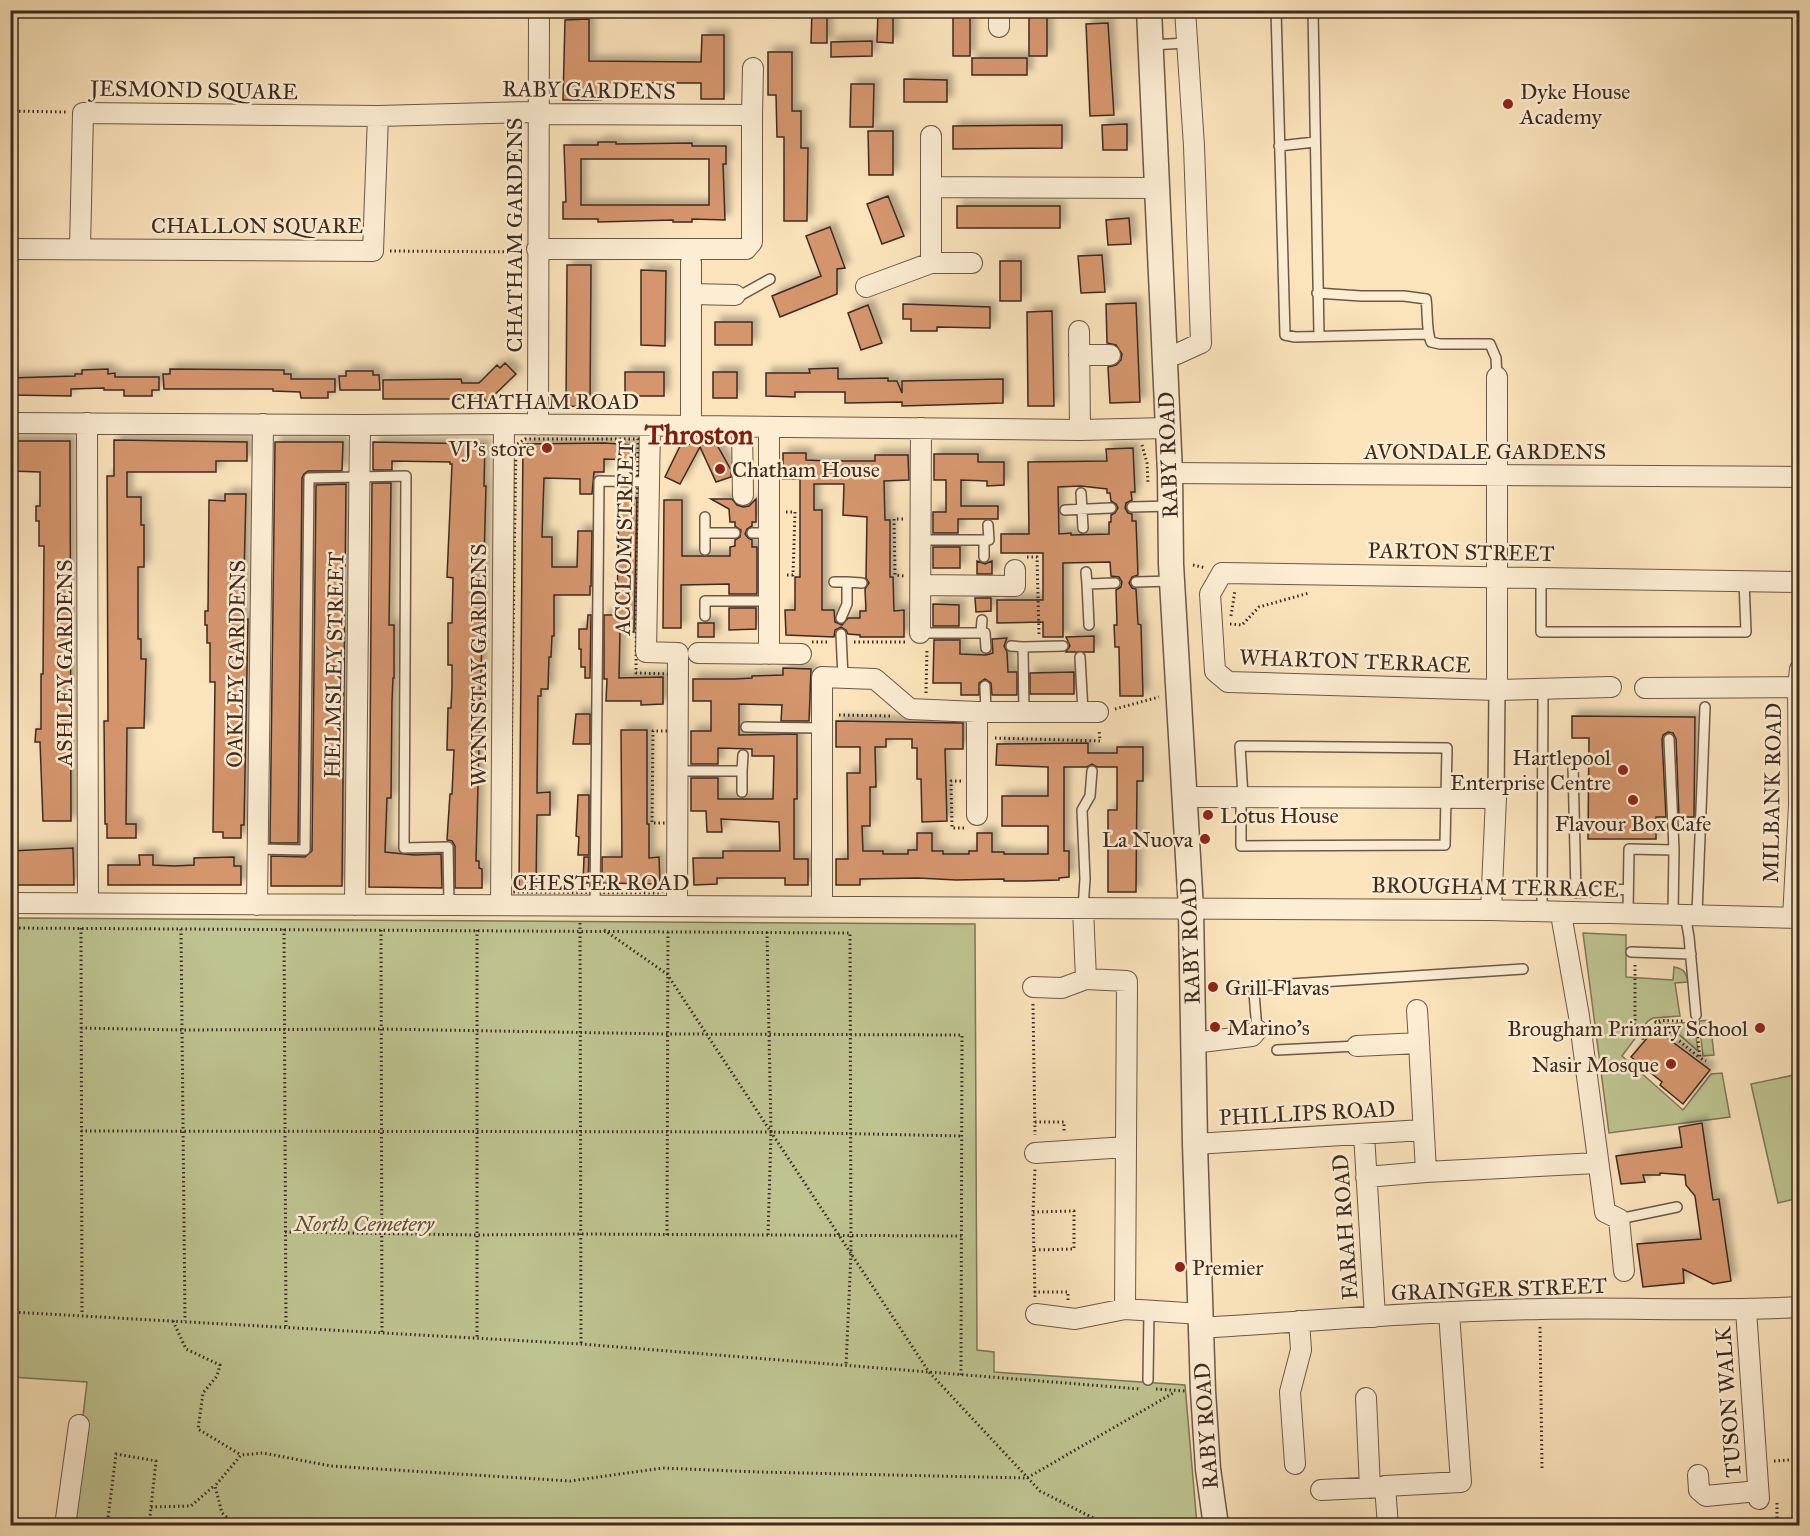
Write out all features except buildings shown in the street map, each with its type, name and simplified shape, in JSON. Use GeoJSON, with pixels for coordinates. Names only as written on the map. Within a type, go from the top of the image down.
{"type":"FeatureCollection","features":[{"type":"Feature","properties":{"kind":"street","name":"CHATHAM GARDENS"},"geometry":{"type":"LineString","coordinates":[[538,425],[539,10]]}},
{"type":"Feature","properties":{"kind":"street","name":"RABY ROAD"},"geometry":{"type":"LineString","coordinates":[[1149,10],[1170,473],[1160,506],[1172,581],[1191,909],[1192,1043],[1201,1321],[1208,1469],[1216,1526]]}},
{"type":"Feature","properties":{"kind":"street"},"geometry":{"type":"LineString","coordinates":[[1164,355],[1177,354],[1201,343],[1194,146],[1185,10]]}},
{"type":"Feature","properties":{"kind":"street"},"geometry":{"type":"LineString","coordinates":[[537,249],[746,249],[752,242],[753,68]]}},
{"type":"Feature","properties":{"kind":"street"},"geometry":{"type":"LineString","coordinates":[[80,248],[83,113]]}},
{"type":"Feature","properties":{"kind":"street","name":"JESMOND SQUARE"},"geometry":{"type":"LineString","coordinates":[[83,113],[378,116]]}},
{"type":"Feature","properties":{"kind":"street","name":"RABY GARDENS"},"geometry":{"type":"LineString","coordinates":[[378,116],[539,113],[752,115]]}},
{"type":"Feature","properties":{"kind":"street","name":"CHALLON SQUARE"},"geometry":{"type":"LineString","coordinates":[[10,249],[373,251],[378,116]]}},
{"type":"Feature","properties":{"kind":"street"},"geometry":{"type":"LineString","coordinates":[[931,136],[931,263]]}},
{"type":"Feature","properties":{"kind":"street"},"geometry":{"type":"LineString","coordinates":[[931,187],[1156,188]]}},
{"type":"Feature","properties":{"kind":"street"},"geometry":{"type":"LineString","coordinates":[[691,262],[691,426]]}},
{"type":"Feature","properties":{"kind":"street"},"geometry":{"type":"LineString","coordinates":[[866,287],[931,263],[972,263]]}},
{"type":"Feature","properties":{"kind":"street"},"geometry":{"type":"LineString","coordinates":[[692,294],[735,295]]}},
{"type":"Feature","properties":{"kind":"street"},"geometry":{"type":"LineString","coordinates":[[1079,331],[1080,430]]}},
{"type":"Feature","properties":{"kind":"street"},"geometry":{"type":"LineString","coordinates":[[1079,355],[1110,355]]}},
{"type":"Feature","properties":{"kind":"street"},"geometry":{"type":"LineString","coordinates":[[1491,910],[1496,798],[1497,377]]}},
{"type":"Feature","properties":{"kind":"street","name":"CHATHAM ROAD"},"geometry":{"type":"LineString","coordinates":[[10,423],[504,424],[1080,430],[1167,428]]}},
{"type":"Feature","properties":{"kind":"street","name":"ASHLEY GARDENS"},"geometry":{"type":"LineString","coordinates":[[87,423],[88,903]]}},
{"type":"Feature","properties":{"kind":"street","name":"OAKLEY GARDENS"},"geometry":{"type":"LineString","coordinates":[[257,905],[263,424]]}},
{"type":"Feature","properties":{"kind":"street","name":"WYNNSTAY GARDENS"},"geometry":{"type":"LineString","coordinates":[[501,905],[504,424]]}},
{"type":"Feature","properties":{"kind":"street","name":"HELMSLEY STREET"},"geometry":{"type":"LineString","coordinates":[[355,905],[360,425]]}},
{"type":"Feature","properties":{"kind":"street","name":"ACCLOM STREET"},"geometry":{"type":"LineString","coordinates":[[650,426],[646,652],[678,653],[677,771]]}},
{"type":"Feature","properties":{"kind":"street"},"geometry":{"type":"LineString","coordinates":[[742,427],[743,495]]}},
{"type":"Feature","properties":{"kind":"street"},"geometry":{"type":"LineString","coordinates":[[769,428],[761,533],[770,601],[769,654]]}},
{"type":"Feature","properties":{"kind":"street"},"geometry":{"type":"LineString","coordinates":[[919,640],[921,428]]}},
{"type":"Feature","properties":{"kind":"street","name":"AVONDALE GARDENS"},"geometry":{"type":"LineString","coordinates":[[1170,473],[1800,477]]}},
{"type":"Feature","properties":{"kind":"street"},"geometry":{"type":"LineString","coordinates":[[921,585],[1016,586],[1015,570]]}},
{"type":"Feature","properties":{"kind":"street","name":"PARTON STREET"},"geometry":{"type":"LineString","coordinates":[[1215,670],[1210,594],[1222,573],[1800,582]]}},
{"type":"Feature","properties":{"kind":"street"},"geometry":{"type":"LineString","coordinates":[[698,653],[769,654],[806,648]]}},
{"type":"Feature","properties":{"kind":"street","name":"WHARTON TERRACE"},"geometry":{"type":"LineString","coordinates":[[1215,670],[1228,682],[1497,690],[1611,687]]}},
{"type":"Feature","properties":{"kind":"street"},"geometry":{"type":"LineString","coordinates":[[822,907],[827,722],[822,677],[875,678],[909,709],[1090,712]]}},
{"type":"Feature","properties":{"kind":"street"},"geometry":{"type":"LineString","coordinates":[[1645,687],[1799,681]]}},
{"type":"Feature","properties":{"kind":"street","name":"MILBANK ROAD"},"geometry":{"type":"LineString","coordinates":[[1796,918],[1799,681]]}},
{"type":"Feature","properties":{"kind":"street"},"geometry":{"type":"LineString","coordinates":[[976,822],[982,712]]}},
{"type":"Feature","properties":{"kind":"street"},"geometry":{"type":"LineString","coordinates":[[677,771],[677,906]]}},
{"type":"Feature","properties":{"kind":"street"},"geometry":{"type":"LineString","coordinates":[[1184,797],[1496,798]]}},
{"type":"Feature","properties":{"kind":"street","name":"CHESTER ROAD"},"geometry":{"type":"LineString","coordinates":[[10,903],[1191,909]]}},
{"type":"Feature","properties":{"kind":"street"},"geometry":{"type":"LineString","coordinates":[[1083,908],[1086,979]]}},
{"type":"Feature","properties":{"kind":"street","name":"BROUGHAM TERRACE"},"geometry":{"type":"LineString","coordinates":[[1191,909],[1628,912],[1796,918]]}},
{"type":"Feature","properties":{"kind":"street"},"geometry":{"type":"LineString","coordinates":[[1562,920],[1579,1016],[1605,1212],[1618,1219],[1624,1270]]}},
{"type":"Feature","properties":{"kind":"street"},"geometry":{"type":"LineString","coordinates":[[1033,987],[1062,988],[1086,979],[1126,981],[1125,1309]]}},
{"type":"Feature","properties":{"kind":"street"},"geometry":{"type":"LineString","coordinates":[[1417,1010],[1426,1172]]}},
{"type":"Feature","properties":{"kind":"street"},"geometry":{"type":"LineString","coordinates":[[1192,1043],[1252,1036],[1257,1030]]}},
{"type":"Feature","properties":{"kind":"street"},"geometry":{"type":"LineString","coordinates":[[1357,1046],[1419,1043]]}},
{"type":"Feature","properties":{"kind":"street","name":"PHILLIPS ROAD"},"geometry":{"type":"LineString","coordinates":[[1195,1144],[1423,1130]]}},
{"type":"Feature","properties":{"kind":"street","name":"FARAH ROAD"},"geometry":{"type":"LineString","coordinates":[[1364,1134],[1375,1317]]}},
{"type":"Feature","properties":{"kind":"street"},"geometry":{"type":"LineString","coordinates":[[1035,1153],[1126,1147]]}},
{"type":"Feature","properties":{"kind":"street"},"geometry":{"type":"LineString","coordinates":[[1366,1178],[1426,1172],[1597,1163]]}},
{"type":"Feature","properties":{"kind":"street","name":"GRAINGER STREET"},"geometry":{"type":"LineString","coordinates":[[1036,1314],[1075,1319],[1125,1309],[1201,1321],[1299,1321],[1540,1309],[1746,1310],[1800,1307]]}},
{"type":"Feature","properties":{"kind":"street","name":"TUSON WALK"},"geometry":{"type":"LineString","coordinates":[[1698,1475],[1699,1490],[1706,1496],[1758,1495],[1746,1310]]}},
{"type":"Feature","properties":{"kind":"street"},"geometry":{"type":"LineString","coordinates":[[1321,1490],[1461,1482],[1449,1313]]}},
{"type":"Feature","properties":{"kind":"street"},"geometry":{"type":"LineString","coordinates":[[1295,1464],[1290,1392],[1301,1350],[1299,1321]]}},
{"type":"Feature","properties":{"kind":"street"},"geometry":{"type":"LineString","coordinates":[[1366,1398],[1378,1487],[1388,1526]]}},
{"type":"Feature","properties":{"kind":"street"},"geometry":{"type":"LineString","coordinates":[[65,1526],[79,1425]]}},
{"type":"Feature","properties":{"kind":"lane"},"geometry":{"type":"LineString","coordinates":[[1276,10],[1285,335],[1295,337],[1427,334]]}},
{"type":"Feature","properties":{"kind":"lane"},"geometry":{"type":"LineString","coordinates":[[1313,10],[1319,335]]}},
{"type":"Feature","properties":{"kind":"lane"},"geometry":{"type":"LineString","coordinates":[[1150,45],[1187,43]]}},
{"type":"Feature","properties":{"kind":"lane"},"geometry":{"type":"LineString","coordinates":[[1280,146],[1315,142]]}},
{"type":"Feature","properties":{"kind":"lane"},"geometry":{"type":"LineString","coordinates":[[735,295],[743,294],[770,279]]}},
{"type":"Feature","properties":{"kind":"lane"},"geometry":{"type":"LineString","coordinates":[[1317,293],[1404,296],[1425,299],[1429,320],[1427,334],[1431,342],[1490,344],[1496,358],[1497,377]]}},
{"type":"Feature","properties":{"kind":"lane"},"geometry":{"type":"LineString","coordinates":[[257,849],[305,850],[309,478],[406,476],[404,848],[448,847],[449,904]]}},
{"type":"Feature","properties":{"kind":"lane"},"geometry":{"type":"LineString","coordinates":[[595,906],[599,480],[649,482]]}},
{"type":"Feature","properties":{"kind":"lane"},"geometry":{"type":"LineString","coordinates":[[1081,493],[1083,528]]}},
{"type":"Feature","properties":{"kind":"lane"},"geometry":{"type":"LineString","coordinates":[[1132,507],[1160,506]]}},
{"type":"Feature","properties":{"kind":"lane"},"geometry":{"type":"LineString","coordinates":[[1065,510],[1111,508]]}},
{"type":"Feature","properties":{"kind":"lane"},"geometry":{"type":"LineString","coordinates":[[705,517],[705,550]]}},
{"type":"Feature","properties":{"kind":"lane"},"geometry":{"type":"LineString","coordinates":[[921,540],[989,540],[988,525]]}},
{"type":"Feature","properties":{"kind":"lane"},"geometry":{"type":"LineString","coordinates":[[705,533],[735,533]]}},
{"type":"Feature","properties":{"kind":"lane"},"geometry":{"type":"LineString","coordinates":[[984,540],[984,557]]}},
{"type":"Feature","properties":{"kind":"lane"},"geometry":{"type":"LineString","coordinates":[[1086,572],[1089,625]]}},
{"type":"Feature","properties":{"kind":"lane"},"geometry":{"type":"LineString","coordinates":[[1541,577],[1541,632],[1746,632],[1744,581]]}},
{"type":"Feature","properties":{"kind":"lane"},"geometry":{"type":"LineString","coordinates":[[1136,582],[1172,581]]}},
{"type":"Feature","properties":{"kind":"lane"},"geometry":{"type":"LineString","coordinates":[[834,582],[862,583]]}},
{"type":"Feature","properties":{"kind":"lane"},"geometry":{"type":"LineString","coordinates":[[840,618],[847,604],[848,582]]}},
{"type":"Feature","properties":{"kind":"lane"},"geometry":{"type":"LineString","coordinates":[[1087,584],[1115,583]]}},
{"type":"Feature","properties":{"kind":"lane"},"geometry":{"type":"LineString","coordinates":[[705,591],[705,616]]}},
{"type":"Feature","properties":{"kind":"lane"},"geometry":{"type":"LineString","coordinates":[[705,601],[770,601]]}},
{"type":"Feature","properties":{"kind":"lane"},"geometry":{"type":"LineString","coordinates":[[981,633],[982,620]]}},
{"type":"Feature","properties":{"kind":"lane"},"geometry":{"type":"LineString","coordinates":[[919,640],[985,633],[986,648]]}},
{"type":"Feature","properties":{"kind":"lane"},"geometry":{"type":"LineString","coordinates":[[841,638],[843,678]]}},
{"type":"Feature","properties":{"kind":"lane"},"geometry":{"type":"LineString","coordinates":[[1011,646],[1063,646]]}},
{"type":"Feature","properties":{"kind":"lane"},"geometry":{"type":"LineString","coordinates":[[1023,647],[1024,712]]}},
{"type":"Feature","properties":{"kind":"lane"},"geometry":{"type":"LineString","coordinates":[[1080,657],[1090,712]]}},
{"type":"Feature","properties":{"kind":"lane"},"geometry":{"type":"LineString","coordinates":[[982,712],[985,686]]}},
{"type":"Feature","properties":{"kind":"lane"},"geometry":{"type":"LineString","coordinates":[[1542,911],[1543,688]]}},
{"type":"Feature","properties":{"kind":"lane"},"geometry":{"type":"LineString","coordinates":[[1685,914],[1705,707]]}},
{"type":"Feature","properties":{"kind":"lane"},"geometry":{"type":"LineString","coordinates":[[746,727],[827,722]]}},
{"type":"Feature","properties":{"kind":"lane"},"geometry":{"type":"LineString","coordinates":[[1670,739],[1674,850],[1691,954],[1696,1014]]}},
{"type":"Feature","properties":{"kind":"lane"},"geometry":{"type":"LineString","coordinates":[[1240,746],[1446,748],[1445,844],[1241,846],[1242,796],[1240,746]]}},
{"type":"Feature","properties":{"kind":"lane"},"geometry":{"type":"LineString","coordinates":[[742,755],[742,792]]}},
{"type":"Feature","properties":{"kind":"lane"},"geometry":{"type":"LineString","coordinates":[[1573,765],[1576,893],[1628,889]]}},
{"type":"Feature","properties":{"kind":"lane"},"geometry":{"type":"LineString","coordinates":[[677,771],[742,771]]}},
{"type":"Feature","properties":{"kind":"lane"},"geometry":{"type":"LineString","coordinates":[[1083,908],[1085,879],[1082,810],[1090,796],[1092,771]]}},
{"type":"Feature","properties":{"kind":"lane"},"geometry":{"type":"LineString","coordinates":[[1628,912],[1629,849],[1674,850]]}},
{"type":"Feature","properties":{"kind":"lane"},"geometry":{"type":"LineString","coordinates":[[1634,952],[1691,954]]}},
{"type":"Feature","properties":{"kind":"lane"},"geometry":{"type":"LineString","coordinates":[[1257,1030],[1254,993],[1258,986],[1524,969]]}},
{"type":"Feature","properties":{"kind":"lane"},"geometry":{"type":"LineString","coordinates":[[1277,1050],[1357,1046]]}},
{"type":"Feature","properties":{"kind":"lane"},"geometry":{"type":"LineString","coordinates":[[1618,1219],[1677,1207]]}},
{"type":"Feature","properties":{"kind":"lane"},"geometry":{"type":"LineString","coordinates":[[1148,1380],[1149,1311]]}},
{"type":"Feature","properties":{"kind":"path","name":"JESMOND SQUARE"},"geometry":{"type":"LineString","coordinates":[[10,111],[83,113]]}},
{"type":"Feature","properties":{"kind":"path"},"geometry":{"type":"LineString","coordinates":[[373,251],[523,252],[537,249]]}},
{"type":"Feature","properties":{"kind":"path"},"geometry":{"type":"LineString","coordinates":[[1135,442],[1142,443],[1160,506]]}},
{"type":"Feature","properties":{"kind":"path"},"geometry":{"type":"LineString","coordinates":[[1037,559],[1043,559]]}},
{"type":"Feature","properties":{"kind":"path"},"geometry":{"type":"LineString","coordinates":[[1230,624],[1242,625],[1259,607],[1318,591],[1321,574]]}},
{"type":"Feature","properties":{"kind":"path"},"geometry":{"type":"LineString","coordinates":[[1038,597],[1039,635]]}},
{"type":"Feature","properties":{"kind":"path"},"geometry":{"type":"LineString","coordinates":[[806,648],[841,638],[919,640],[926,699]]}},
{"type":"Feature","properties":{"kind":"path"},"geometry":{"type":"LineString","coordinates":[[986,737],[1100,741],[1090,712],[1159,697]]}},
{"type":"Feature","properties":{"kind":"path"},"geometry":{"type":"LineString","coordinates":[[827,722],[891,716]]}},
{"type":"Feature","properties":{"kind":"path"},"geometry":{"type":"LineString","coordinates":[[962,781],[951,781],[952,828],[976,822]]}},
{"type":"Feature","properties":{"kind":"path"},"geometry":{"type":"LineString","coordinates":[[580,921],[581,1344]]}},
{"type":"Feature","properties":{"kind":"path"},"geometry":{"type":"LineString","coordinates":[[10,928],[850,933],[851,1254],[846,1365]]}},
{"type":"Feature","properties":{"kind":"path"},"geometry":{"type":"LineString","coordinates":[[81,928],[82,1315]]}},
{"type":"Feature","properties":{"kind":"path"},"geometry":{"type":"LineString","coordinates":[[181,928],[185,1321]]}},
{"type":"Feature","properties":{"kind":"path"},"geometry":{"type":"LineString","coordinates":[[284,929],[285,1327]]}},
{"type":"Feature","properties":{"kind":"path"},"geometry":{"type":"LineString","coordinates":[[381,930],[382,1332]]}},
{"type":"Feature","properties":{"kind":"path"},"geometry":{"type":"LineString","coordinates":[[477,930],[477,1338]]}},
{"type":"Feature","properties":{"kind":"path"},"geometry":{"type":"LineString","coordinates":[[603,930],[667,974],[929,1372],[1040,1491],[1109,1526]]}},
{"type":"Feature","properties":{"kind":"path"},"geometry":{"type":"LineString","coordinates":[[667,1235],[668,931]]}},
{"type":"Feature","properties":{"kind":"path"},"geometry":{"type":"LineString","coordinates":[[767,932],[771,1132],[768,1235]]}},
{"type":"Feature","properties":{"kind":"path"},"geometry":{"type":"LineString","coordinates":[[1634,952],[1635,1026],[1643,1034],[1643,1041],[1650,1025],[1655,1021],[1696,1020],[1700,1058]]}},
{"type":"Feature","properties":{"kind":"path"},"geometry":{"type":"LineString","coordinates":[[1655,1021],[1706,1061]]}},
{"type":"Feature","properties":{"kind":"path"},"geometry":{"type":"LineString","coordinates":[[81,1028],[962,1035],[961,1375]]}},
{"type":"Feature","properties":{"kind":"path"},"geometry":{"type":"LineString","coordinates":[[1035,1122],[1064,1122],[1064,1139]]}},
{"type":"Feature","properties":{"kind":"path"},"geometry":{"type":"LineString","coordinates":[[81,1131],[771,1132],[963,1136]]}},
{"type":"Feature","properties":{"kind":"path"},"geometry":{"type":"LineString","coordinates":[[1033,1212],[1074,1211],[1074,1249],[1034,1250]]}},
{"type":"Feature","properties":{"kind":"path"},"geometry":{"type":"LineString","coordinates":[[285,1232],[477,1235],[581,1233],[963,1236]]}},
{"type":"Feature","properties":{"kind":"path"},"geometry":{"type":"LineString","coordinates":[[1540,1309],[1542,1469]]}},
{"type":"Feature","properties":{"kind":"path"},"geometry":{"type":"LineString","coordinates":[[10,1312],[581,1344],[961,1375],[1186,1390]]}},
{"type":"Feature","properties":{"kind":"path"},"geometry":{"type":"LineString","coordinates":[[174,1320],[186,1349],[220,1365],[217,1376],[203,1393],[198,1428],[241,1455],[263,1453],[331,1466],[570,1481],[663,1468],[1027,1479],[1177,1390]]}},
{"type":"Feature","properties":{"kind":"path"},"geometry":{"type":"LineString","coordinates":[[107,1526],[116,1454],[156,1461],[150,1526]]}},
{"type":"Feature","properties":{"kind":"path"},"geometry":{"type":"LineString","coordinates":[[151,1507],[191,1506],[214,1486],[241,1455]]}},
{"type":"Feature","properties":{"kind":"path"},"geometry":{"type":"LineString","coordinates":[[1769,1461],[1789,1460]]}},
{"type":"Feature","properties":{"kind":"path"},"geometry":{"type":"LineString","coordinates":[[214,1486],[222,1513],[237,1526]]}},
{"type":"Feature","properties":{"kind":"green space","name":"North Cemetery"},"geometry":{"type":"Polygon","coordinates":[[[10,918],[975,924],[977,1350],[994,1352],[994,1372],[1185,1385],[1197,1525],[70,1525],[87,1382],[11,1377],[10,918]]]}},
{"type":"Feature","properties":{"kind":"green space"},"geometry":{"type":"Polygon","coordinates":[[[1583,933],[1626,935],[1626,977],[1673,980],[1674,967],[1684,972],[1688,982],[1675,983],[1680,1016],[1653,1018],[1648,1021],[1622,1056],[1683,1110],[1711,1074],[1722,1073],[1730,1117],[1609,1133],[1583,933]]]}},
{"type":"Feature","properties":{"kind":"green space"},"geometry":{"type":"Polygon","coordinates":[[[1710,1020],[1714,1055],[1703,1056],[1699,1021],[1710,1020]]]}},
{"type":"Feature","properties":{"kind":"green space"},"geometry":{"type":"Polygon","coordinates":[[[1694,1022],[1698,1051],[1667,1024],[1694,1022]]]}},
{"type":"Feature","properties":{"kind":"green space"},"geometry":{"type":"Polygon","coordinates":[[[1799,1074],[1799,1198],[1778,1203],[1751,1084],[1799,1074]]]}},
{"type":"Feature","properties":{"kind":"place","name":"Dyke House Academy"},"geometry":{"type":"Point","coordinates":[1508,104]}},
{"type":"Feature","properties":{"kind":"place","name":"VJ's store"},"geometry":{"type":"Point","coordinates":[547,448]}},
{"type":"Feature","properties":{"kind":"place","name":"Chatham House"},"geometry":{"type":"Point","coordinates":[720,469]}},
{"type":"Feature","properties":{"kind":"place","name":"Hartlepool Enterprise Centre"},"geometry":{"type":"Point","coordinates":[1623,770]}},
{"type":"Feature","properties":{"kind":"place","name":"Flavour Box Cafe"},"geometry":{"type":"Point","coordinates":[1633,800]}},
{"type":"Feature","properties":{"kind":"place","name":"Lotus House"},"geometry":{"type":"Point","coordinates":[1208,815]}},
{"type":"Feature","properties":{"kind":"place","name":"La Nuova"},"geometry":{"type":"Point","coordinates":[1205,839]}},
{"type":"Feature","properties":{"kind":"place","name":"Grill Flavas"},"geometry":{"type":"Point","coordinates":[1213,987]}},
{"type":"Feature","properties":{"kind":"place","name":"Marino's"},"geometry":{"type":"Point","coordinates":[1215,1027]}},
{"type":"Feature","properties":{"kind":"place","name":"Brougham Primary School"},"geometry":{"type":"Point","coordinates":[1760,1028]}},
{"type":"Feature","properties":{"kind":"place","name":"Nasir Mosque"},"geometry":{"type":"Point","coordinates":[1671,1064]}},
{"type":"Feature","properties":{"kind":"place","name":"Premier"},"geometry":{"type":"Point","coordinates":[1180,1267]}},
{"type":"Feature","properties":{"kind":"district","name":"Throston"},"geometry":{"type":"Point","coordinates":[699,434]}}]}
